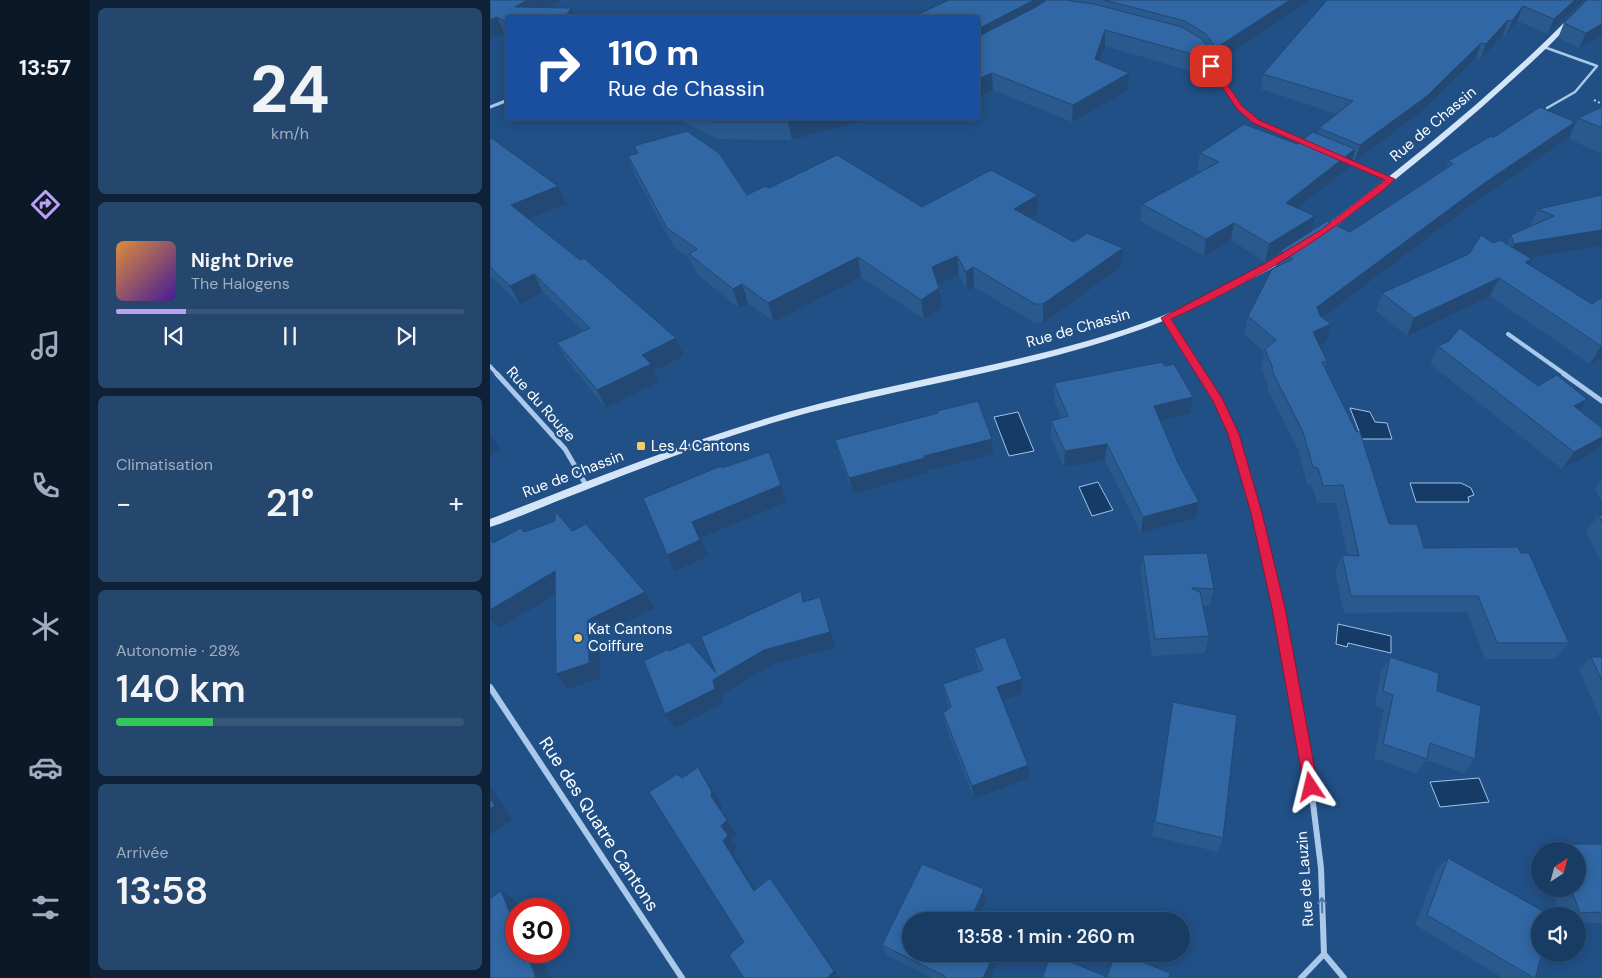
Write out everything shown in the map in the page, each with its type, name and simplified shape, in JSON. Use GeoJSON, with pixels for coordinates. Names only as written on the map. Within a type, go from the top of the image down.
{"type":"FeatureCollection","features":[{"type":"Feature","properties":{"kind":"main road","name":"Rue de Chassin"},"geometry":{"type":"LineString","coordinates":[[1316,237],[1391,179],[1497,90],[1544,48],[1577,14]]}},
{"type":"Feature","properties":{"kind":"main road","name":"Rue de Chassin"},"geometry":{"type":"LineString","coordinates":[[490,523],[662,455],[818,407],[1015,362],[1166,318],[1196,304],[1300,246]]}},
{"type":"Feature","properties":{"kind":"street"},"geometry":{"type":"LineString","coordinates":[[1202,53],[1239,107],[1256,122],[1306,144]]}},
{"type":"Feature","properties":{"kind":"street"},"geometry":{"type":"LineString","coordinates":[[490,107],[505,101]]}},
{"type":"Feature","properties":{"kind":"street"},"geometry":{"type":"LineString","coordinates":[[1340,158],[1391,179]]}},
{"type":"Feature","properties":{"kind":"street","name":"Rue de Lauzin"},"geometry":{"type":"LineString","coordinates":[[1166,318],[1218,401],[1230,426],[1256,513],[1278,608],[1311,787],[1321,868],[1324,954]]}},
{"type":"Feature","properties":{"kind":"street"},"geometry":{"type":"LineString","coordinates":[[1508,334],[1602,401]]}},
{"type":"Feature","properties":{"kind":"street","name":"Rue du Rouge"},"geometry":{"type":"LineString","coordinates":[[490,366],[566,449],[586,485]]}},
{"type":"Feature","properties":{"kind":"street","name":"Rue des Quatre Cantons"},"geometry":{"type":"LineString","coordinates":[[490,687],[682,978]]}},
{"type":"Feature","properties":{"kind":"street"},"geometry":{"type":"LineString","coordinates":[[1301,978],[1324,954],[1344,978]]}},
{"type":"Feature","properties":{"kind":"lane"},"geometry":{"type":"LineString","coordinates":[[1544,48],[1602,68]]}},
{"type":"Feature","properties":{"kind":"lane"},"geometry":{"type":"LineString","coordinates":[[1547,108],[1575,92],[1597,66]]}},
{"type":"Feature","properties":{"kind":"water"},"geometry":{"type":"Polygon","coordinates":[[[1350,408],[1370,412],[1375,422],[1387,423],[1392,439],[1362,439],[1350,408]]]}},
{"type":"Feature","properties":{"kind":"water"},"geometry":{"type":"Polygon","coordinates":[[[1018,412],[1034,451],[1009,456],[994,417],[1018,412]]]}},
{"type":"Feature","properties":{"kind":"water"},"geometry":{"type":"Polygon","coordinates":[[[1098,482],[1113,510],[1092,516],[1079,487],[1098,482]]]}},
{"type":"Feature","properties":{"kind":"water"},"geometry":{"type":"Polygon","coordinates":[[[1410,483],[1461,483],[1471,488],[1474,495],[1468,497],[1469,502],[1416,502],[1410,483]]]}},
{"type":"Feature","properties":{"kind":"water"},"geometry":{"type":"Polygon","coordinates":[[[1338,624],[1391,636],[1391,653],[1348,643],[1347,647],[1336,644],[1338,624]]]}},
{"type":"Feature","properties":{"kind":"water"},"geometry":{"type":"Polygon","coordinates":[[[1479,778],[1489,802],[1440,807],[1430,782],[1479,778]]]}},
{"type":"Feature","properties":{"kind":"building"},"geometry":{"type":"Polygon","coordinates":[[[490,0],[527,0],[515,7],[572,8],[566,15],[505,15],[505,21],[497,17],[490,20],[490,0]]]}},
{"type":"Feature","properties":{"kind":"building"},"geometry":{"type":"Polygon","coordinates":[[[949,0],[1034,0],[980,28],[980,15],[916,15],[949,0]]]}},
{"type":"Feature","properties":{"kind":"building"},"geometry":{"type":"Polygon","coordinates":[[[1047,0],[1065,0],[1094,4],[1182,27],[1202,39],[1211,52],[1203,57],[1105,30],[1095,59],[1129,73],[1073,105],[992,73],[980,78],[980,35],[1047,0]]]}},
{"type":"Feature","properties":{"kind":"building"},"geometry":{"type":"Polygon","coordinates":[[[1104,0],[1290,0],[1216,48],[1206,34],[1185,21],[1104,0]]]}},
{"type":"Feature","properties":{"kind":"building"},"geometry":{"type":"Polygon","coordinates":[[[1327,0],[1575,0],[1554,19],[1523,6],[1512,21],[1508,20],[1486,44],[1481,43],[1427,96],[1360,145],[1319,128],[1353,101],[1263,74],[1327,0]]]}},
{"type":"Feature","properties":{"kind":"building"},"geometry":{"type":"Polygon","coordinates":[[[1587,0],[1602,0],[1602,24],[1586,33],[1564,23],[1587,0]]]}},
{"type":"Feature","properties":{"kind":"building"},"geometry":{"type":"Polygon","coordinates":[[[1540,107],[1575,122],[1486,182],[1317,307],[1320,316],[1331,324],[1313,332],[1327,361],[1322,362],[1356,431],[1360,432],[1389,524],[1417,524],[1424,548],[1518,547],[1521,553],[1529,553],[1569,643],[1497,643],[1478,596],[1351,596],[1342,555],[1359,556],[1343,485],[1323,486],[1318,468],[1313,467],[1303,432],[1272,371],[1273,369],[1265,349],[1276,340],[1248,316],[1272,269],[1293,259],[1280,251],[1327,221],[1350,232],[1453,164],[1448,161],[1491,136],[1494,137],[1540,107]]]}},
{"type":"Feature","properties":{"kind":"building"},"geometry":{"type":"Polygon","coordinates":[[[1602,107],[1602,128],[1578,118],[1602,107]]]}},
{"type":"Feature","properties":{"kind":"building"},"geometry":{"type":"Polygon","coordinates":[[[708,120],[798,120],[788,122],[712,122],[708,120]]]}},
{"type":"Feature","properties":{"kind":"building"},"geometry":{"type":"Polygon","coordinates":[[[1244,124],[1297,144],[1313,132],[1355,149],[1286,203],[1315,216],[1269,244],[1234,223],[1206,239],[1142,204],[1219,162],[1200,153],[1244,124]]]}},
{"type":"Feature","properties":{"kind":"building"},"geometry":{"type":"Polygon","coordinates":[[[687,131],[719,153],[747,195],[765,186],[769,188],[837,155],[922,207],[991,170],[1038,195],[1014,209],[1074,242],[1087,233],[1123,248],[1043,304],[1035,304],[973,267],[966,272],[957,256],[932,267],[939,288],[921,300],[858,257],[768,303],[742,284],[733,289],[689,254],[697,249],[667,228],[628,156],[638,153],[634,146],[687,131]]]}},
{"type":"Feature","properties":{"kind":"building"},"geometry":{"type":"Polygon","coordinates":[[[490,137],[558,186],[511,205],[580,260],[584,258],[676,338],[642,355],[651,364],[597,390],[557,343],[590,328],[534,274],[510,286],[490,267],[490,137]]]}},
{"type":"Feature","properties":{"kind":"building"},"geometry":{"type":"Polygon","coordinates":[[[1602,195],[1602,230],[1514,244],[1511,235],[1554,216],[1538,209],[1602,195]]]}},
{"type":"Feature","properties":{"kind":"building"},"geometry":{"type":"Polygon","coordinates":[[[1481,235],[1493,243],[1500,240],[1532,259],[1525,262],[1592,304],[1602,297],[1602,345],[1499,278],[1414,318],[1382,293],[1469,254],[1481,235]]]}},
{"type":"Feature","properties":{"kind":"building"},"geometry":{"type":"Polygon","coordinates":[[[1460,328],[1538,386],[1557,375],[1587,399],[1574,406],[1602,428],[1602,437],[1574,452],[1438,346],[1449,341],[1460,328]]]}},
{"type":"Feature","properties":{"kind":"building"},"geometry":{"type":"Polygon","coordinates":[[[1162,362],[1165,366],[1174,364],[1193,397],[1154,406],[1178,463],[1199,502],[1143,517],[1107,444],[1065,451],[1051,421],[1068,416],[1054,383],[1162,362]]]}},
{"type":"Feature","properties":{"kind":"building"},"geometry":{"type":"Polygon","coordinates":[[[978,401],[992,439],[849,478],[835,440],[978,401]]]}},
{"type":"Feature","properties":{"kind":"building"},"geometry":{"type":"Polygon","coordinates":[[[769,452],[781,485],[692,522],[700,540],[667,555],[643,498],[721,466],[722,468],[769,452]]]}},
{"type":"Feature","properties":{"kind":"building"},"geometry":{"type":"Polygon","coordinates":[[[555,511],[572,531],[586,524],[645,592],[588,620],[589,663],[556,674],[555,571],[490,610],[490,539],[493,543],[521,528],[524,532],[555,521],[555,511]]]}},
{"type":"Feature","properties":{"kind":"building"},"geometry":{"type":"Polygon","coordinates":[[[1207,553],[1214,589],[1192,589],[1200,592],[1209,636],[1155,639],[1143,555],[1207,553]]]}},
{"type":"Feature","properties":{"kind":"building"},"geometry":{"type":"Polygon","coordinates":[[[801,591],[803,602],[820,597],[830,632],[764,650],[713,680],[715,689],[665,714],[644,661],[668,649],[669,651],[689,642],[716,673],[701,637],[801,591]]]}},
{"type":"Feature","properties":{"kind":"building"},"geometry":{"type":"Polygon","coordinates":[[[1005,637],[1022,679],[997,687],[1028,765],[972,786],[943,713],[951,707],[943,684],[983,670],[974,648],[1005,637]]]}},
{"type":"Feature","properties":{"kind":"building"},"geometry":{"type":"Polygon","coordinates":[[[1390,657],[1439,673],[1437,691],[1481,706],[1475,759],[1430,743],[1427,759],[1383,744],[1393,695],[1383,691],[1390,657]]]}},
{"type":"Feature","properties":{"kind":"building"},"geometry":{"type":"Polygon","coordinates":[[[1591,657],[1602,657],[1602,681],[1591,657]]]}},
{"type":"Feature","properties":{"kind":"building"},"geometry":{"type":"Polygon","coordinates":[[[1173,702],[1237,715],[1223,838],[1155,822],[1173,702]]]}},
{"type":"Feature","properties":{"kind":"building"},"geometry":{"type":"Polygon","coordinates":[[[698,767],[712,792],[711,796],[727,820],[721,826],[728,835],[723,841],[754,891],[770,878],[834,971],[827,978],[744,978],[729,955],[744,942],[649,792],[677,774],[682,778],[698,767]]]}},
{"type":"Feature","properties":{"kind":"building"},"geometry":{"type":"Polygon","coordinates":[[[490,798],[495,806],[490,809],[490,798]]]}},
{"type":"Feature","properties":{"kind":"building"},"geometry":{"type":"Polygon","coordinates":[[[1586,844],[1602,844],[1602,912],[1586,913],[1586,907],[1578,907],[1574,898],[1586,898],[1586,844]]]}},
{"type":"Feature","properties":{"kind":"building"},"geometry":{"type":"Polygon","coordinates":[[[1448,858],[1536,907],[1531,907],[1531,962],[1540,962],[1535,978],[1534,978],[1427,915],[1448,858]]]}},
{"type":"Feature","properties":{"kind":"building"},"geometry":{"type":"Polygon","coordinates":[[[922,864],[984,889],[974,912],[902,912],[902,955],[882,945],[922,864]]]}},
{"type":"Feature","properties":{"kind":"building"},"geometry":{"type":"Polygon","coordinates":[[[501,891],[505,901],[505,963],[530,963],[536,978],[490,978],[490,899],[501,891]]]}},
{"type":"Feature","properties":{"kind":"building"},"geometry":{"type":"Polygon","coordinates":[[[917,962],[990,962],[983,978],[944,978],[945,976],[917,962]]]}},
{"type":"Feature","properties":{"kind":"building"},"geometry":{"type":"Polygon","coordinates":[[[1048,962],[1070,962],[1107,977],[1112,962],[1142,962],[1170,973],[1169,978],[1042,978],[1048,962]]]}},
{"type":"Feature","properties":{"kind":"place","name":"Les 4 Cantons"},"geometry":{"type":"Point","coordinates":[641,446]}},
{"type":"Feature","properties":{"kind":"place","name":"Kat Cantons Coiffure"},"geometry":{"type":"Point","coordinates":[578,638]}},
{"type":"Feature","properties":{"kind":"route"},"geometry":{"type":"LineString","coordinates":[[1211,66],[1239,107],[1256,122],[1356,166],[1391,179],[1324,232],[1269,265],[1166,318],[1218,401],[1234,434],[1256,513],[1278,608],[1311,787]]}}]}
